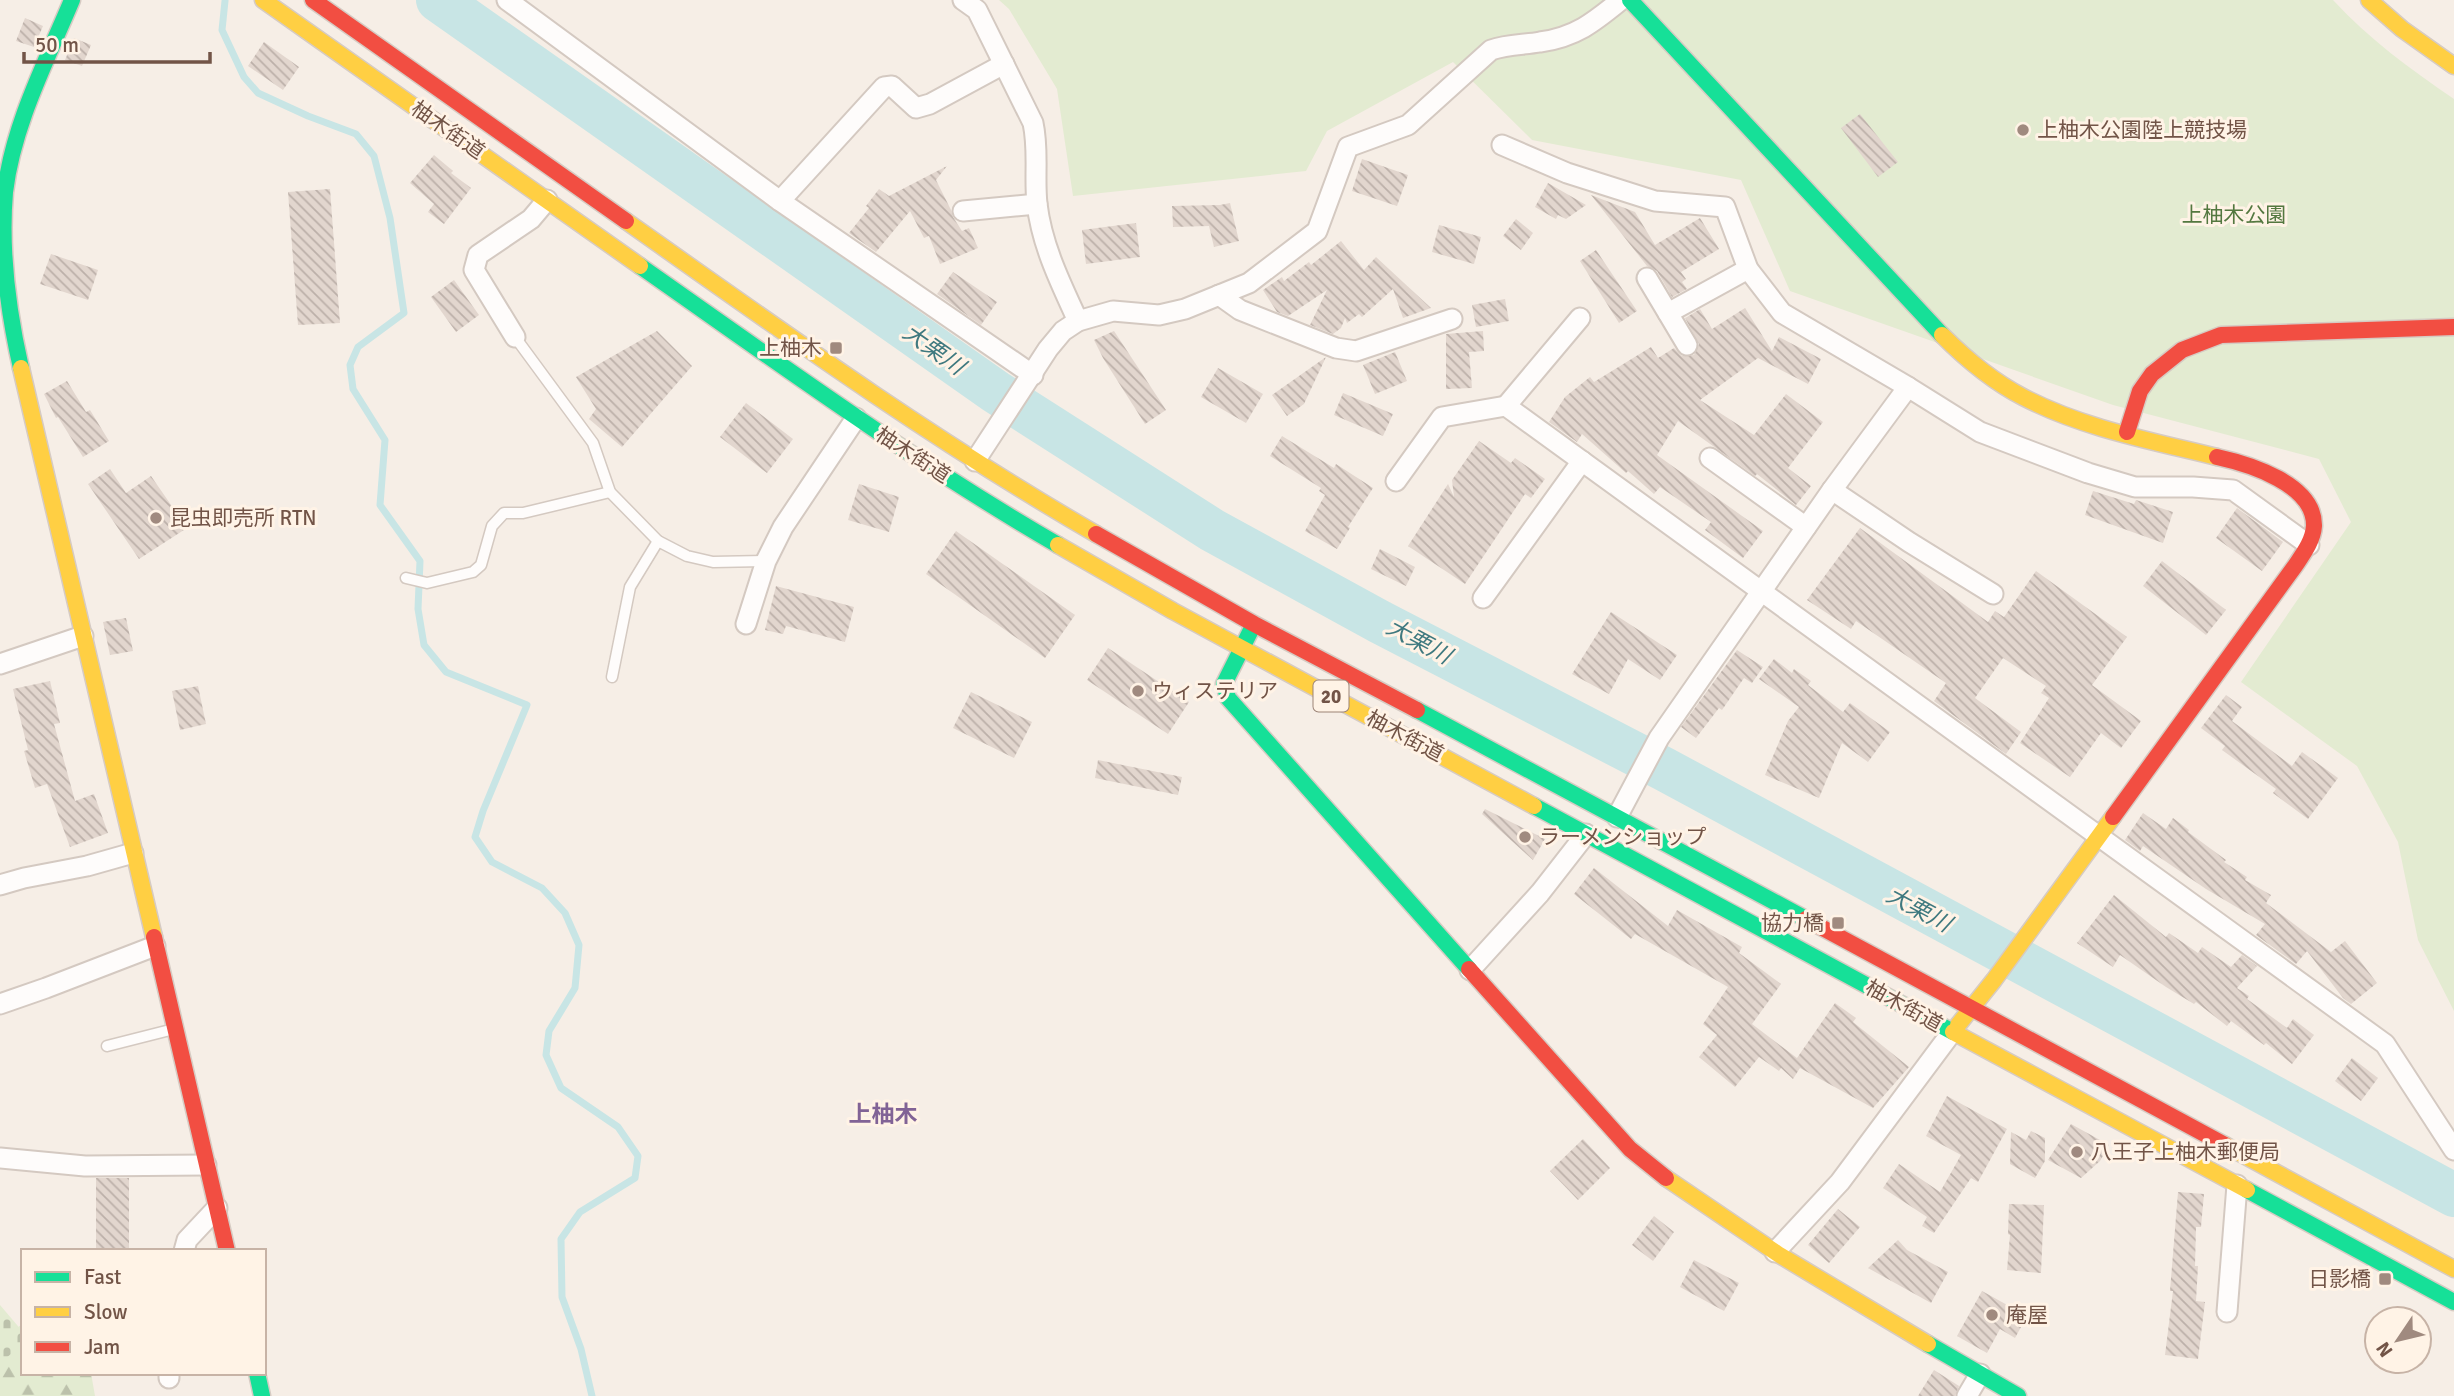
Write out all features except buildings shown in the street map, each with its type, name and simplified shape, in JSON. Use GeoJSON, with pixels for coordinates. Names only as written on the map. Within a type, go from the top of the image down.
{"type":"FeatureCollection","features":[{"type":"Feature","properties":{"kind":"main road"},"geometry":{"type":"LineString","coordinates":[[72,0],[17,141],[5,190],[2,210],[4,306],[15,343],[227,1249]]}},
{"type":"Feature","properties":{"kind":"main road","name":"柚木街道"},"geometry":{"type":"LineString","coordinates":[[263,0],[856,418],[1039,535],[1172,611],[2454,1302]]}},
{"type":"Feature","properties":{"kind":"main road","name":"柚木街道"},"geometry":{"type":"LineString","coordinates":[[313,0],[861,387],[1060,515],[1254,624],[2454,1269]]}},
{"type":"Feature","properties":{"kind":"main road"},"geometry":{"type":"LineString","coordinates":[[1630,0],[1792,177],[1966,359],[1990,378],[2024,398],[2075,419],[2258,469],[2286,484],[2304,499],[2310,508],[2314,531],[2309,545],[1994,980],[1952,1032]]}},
{"type":"Feature","properties":{"kind":"main road"},"geometry":{"type":"LineString","coordinates":[[2369,0],[2402,29],[2454,66]]}},
{"type":"Feature","properties":{"kind":"main road"},"geometry":{"type":"LineString","coordinates":[[2127,432],[2140,391],[2152,374],[2182,350],[2221,335],[2454,327]]}},
{"type":"Feature","properties":{"kind":"main road"},"geometry":{"type":"LineString","coordinates":[[1254,624],[1224,684],[1228,698],[1630,1149],[1703,1207],[2018,1396]]}},
{"type":"Feature","properties":{"kind":"main road"},"geometry":{"type":"LineString","coordinates":[[257,1375],[262,1396]]}},
{"type":"Feature","properties":{"kind":"street"},"geometry":{"type":"LineString","coordinates":[[507,0],[779,201],[1030,379]]}},
{"type":"Feature","properties":{"kind":"street"},"geometry":{"type":"LineString","coordinates":[[963,0],[977,9],[1024,103],[1037,141],[1037,204],[1051,263],[1079,321]]}},
{"type":"Feature","properties":{"kind":"street"},"geometry":{"type":"LineString","coordinates":[[975,461],[1048,349],[1063,331],[1079,321],[1113,311],[1160,315],[1185,309],[1249,284],[1317,231],[1348,147],[1409,125],[1491,50],[1508,44],[1539,43],[1585,29],[1621,0]]}},
{"type":"Feature","properties":{"kind":"street"},"geometry":{"type":"LineString","coordinates":[[779,201],[884,87],[892,86],[916,108],[930,104],[1004,64]]}},
{"type":"Feature","properties":{"kind":"street"},"geometry":{"type":"LineString","coordinates":[[1503,145],[1567,173],[1655,201],[1725,207],[1748,269],[1782,313],[1980,432],[2088,473],[2135,487],[2193,486],[2233,490],[2309,545]]}},
{"type":"Feature","properties":{"kind":"street"},"geometry":{"type":"LineString","coordinates":[[514,337],[474,270],[478,255],[531,219],[547,201]]}},
{"type":"Feature","properties":{"kind":"street"},"geometry":{"type":"LineString","coordinates":[[963,211],[1037,204]]}},
{"type":"Feature","properties":{"kind":"street"},"geometry":{"type":"LineString","coordinates":[[1668,313],[1748,269]]}},
{"type":"Feature","properties":{"kind":"street"},"geometry":{"type":"LineString","coordinates":[[1647,278],[1687,345]]}},
{"type":"Feature","properties":{"kind":"street"},"geometry":{"type":"LineString","coordinates":[[1219,295],[1240,310],[1336,348],[1356,351],[1452,319]]}},
{"type":"Feature","properties":{"kind":"street"},"geometry":{"type":"LineString","coordinates":[[1396,481],[1442,417],[1506,406],[1580,318]]}},
{"type":"Feature","properties":{"kind":"street"},"geometry":{"type":"LineString","coordinates":[[1617,817],[1658,738],[1832,490],[1908,387]]}},
{"type":"Feature","properties":{"kind":"street"},"geometry":{"type":"LineString","coordinates":[[1506,406],[2385,1044],[2454,1150]]}},
{"type":"Feature","properties":{"kind":"street"},"geometry":{"type":"LineString","coordinates":[[746,624],[766,561],[783,527],[856,418]]}},
{"type":"Feature","properties":{"kind":"street"},"geometry":{"type":"LineString","coordinates":[[1710,458],[1807,527]]}},
{"type":"Feature","properties":{"kind":"street"},"geometry":{"type":"LineString","coordinates":[[1483,598],[1582,461]]}},
{"type":"Feature","properties":{"kind":"street"},"geometry":{"type":"LineString","coordinates":[[1832,490],[1993,594]]}},
{"type":"Feature","properties":{"kind":"street"},"geometry":{"type":"LineString","coordinates":[[0,664],[83,636]]}},
{"type":"Feature","properties":{"kind":"street"},"geometry":{"type":"LineString","coordinates":[[1470,970],[1539,893],[1586,834]]}},
{"type":"Feature","properties":{"kind":"street"},"geometry":{"type":"LineString","coordinates":[[0,885],[133,853]]}},
{"type":"Feature","properties":{"kind":"street"},"geometry":{"type":"LineString","coordinates":[[0,1003],[155,946]]}},
{"type":"Feature","properties":{"kind":"street"},"geometry":{"type":"LineString","coordinates":[[1775,1252],[1840,1182],[1952,1032]]}},
{"type":"Feature","properties":{"kind":"street"},"geometry":{"type":"LineString","coordinates":[[0,1158],[85,1166],[206,1165]]}},
{"type":"Feature","properties":{"kind":"street"},"geometry":{"type":"LineString","coordinates":[[2227,1312],[2237,1185]]}},
{"type":"Feature","properties":{"kind":"street"},"geometry":{"type":"LineString","coordinates":[[185,1249],[187,1240],[217,1208]]}},
{"type":"Feature","properties":{"kind":"street"},"geometry":{"type":"LineString","coordinates":[[1968,1396],[1980,1374]]}},
{"type":"Feature","properties":{"kind":"lane"},"geometry":{"type":"LineString","coordinates":[[514,337],[593,443],[610,492],[658,541],[687,556],[713,562],[766,561]]}},
{"type":"Feature","properties":{"kind":"lane"},"geometry":{"type":"LineString","coordinates":[[406,578],[426,583],[473,572],[481,565],[492,526],[503,513],[523,513],[610,492]]}},
{"type":"Feature","properties":{"kind":"lane"},"geometry":{"type":"LineString","coordinates":[[612,677],[630,587],[658,541]]}},
{"type":"Feature","properties":{"kind":"lane"},"geometry":{"type":"LineString","coordinates":[[107,1046],[175,1029]]}},
{"type":"Feature","properties":{"kind":"green space","name":"上柚木公園"},"geometry":{"type":"Polygon","coordinates":[[[999,0],[2333,0],[2390,53],[2454,99],[2454,1011],[2418,940],[2398,842],[2357,766],[2241,682],[2351,522],[2319,459],[2113,405],[1790,291],[1741,180],[1532,140],[1453,62],[1327,131],[1306,171],[1073,196],[1057,89],[1009,9],[999,0]]]}},
{"type":"Feature","properties":{"kind":"green space"},"geometry":{"type":"Polygon","coordinates":[[[0,1305],[21,1330],[21,1346],[0,1363],[0,1305]]]}},
{"type":"Feature","properties":{"kind":"green space"},"geometry":{"type":"Polygon","coordinates":[[[21,1325],[21,1375],[91,1375],[95,1396],[0,1396],[0,1343],[21,1325]]]}},
{"type":"Feature","properties":{"kind":"waterway","name":"大栗川"},"geometry":{"type":"LineString","coordinates":[[438,0],[996,392],[1212,530],[1380,622],[1664,769],[2454,1195]]}},
{"type":"Feature","properties":{"kind":"waterway"},"geometry":{"type":"LineString","coordinates":[[225,1],[222,30],[244,77],[258,93],[356,134],[374,156],[390,218],[404,313],[358,347],[350,365],[353,389],[385,440],[380,505],[420,561],[418,609],[424,645],[446,672],[527,705],[475,837],[492,862],[542,888],[565,913],[579,945],[575,988],[549,1031],[546,1055],[561,1088],[618,1127],[638,1156],[635,1178],[580,1212],[561,1239],[562,1297],[581,1349],[592,1396]]}},
{"type":"Feature","properties":{"kind":"traffic: fast"},"geometry":{"type":"LineString","coordinates":[[21,368],[6,281],[5,192],[15,142],[23,118],[72,0]]}},
{"type":"Feature","properties":{"kind":"traffic: fast"},"geometry":{"type":"LineString","coordinates":[[1630,0],[1942,335]]}},
{"type":"Feature","properties":{"kind":"traffic: fast"},"geometry":{"type":"LineString","coordinates":[[640,266],[898,445],[1058,545]]}},
{"type":"Feature","properties":{"kind":"traffic: fast"},"geometry":{"type":"LineString","coordinates":[[1251,630],[1224,684],[1228,698],[1469,969]]}},
{"type":"Feature","properties":{"kind":"traffic: fast"},"geometry":{"type":"LineString","coordinates":[[1417,710],[1806,919]]}},
{"type":"Feature","properties":{"kind":"traffic: fast"},"geometry":{"type":"LineString","coordinates":[[1534,806],[1953,1032]]}},
{"type":"Feature","properties":{"kind":"traffic: fast"},"geometry":{"type":"LineString","coordinates":[[2247,1190],[2454,1302]]}},
{"type":"Feature","properties":{"kind":"traffic: fast"},"geometry":{"type":"LineString","coordinates":[[1928,1344],[2018,1396]]}},
{"type":"Feature","properties":{"kind":"traffic: fast"},"geometry":{"type":"LineString","coordinates":[[257,1375],[262,1396]]}},
{"type":"Feature","properties":{"kind":"traffic: slow"},"geometry":{"type":"LineString","coordinates":[[263,0],[640,266]]}},
{"type":"Feature","properties":{"kind":"traffic: slow"},"geometry":{"type":"LineString","coordinates":[[2369,0],[2402,29],[2454,66]]}},
{"type":"Feature","properties":{"kind":"traffic: slow"},"geometry":{"type":"LineString","coordinates":[[626,221],[916,422],[1096,534]]}},
{"type":"Feature","properties":{"kind":"traffic: slow"},"geometry":{"type":"LineString","coordinates":[[1942,335],[1990,377],[2046,408],[2118,433],[2217,457]]}},
{"type":"Feature","properties":{"kind":"traffic: slow"},"geometry":{"type":"LineString","coordinates":[[21,368],[154,937]]}},
{"type":"Feature","properties":{"kind":"traffic: slow"},"geometry":{"type":"LineString","coordinates":[[1058,545],[1173,611],[1534,806]]}},
{"type":"Feature","properties":{"kind":"traffic: slow"},"geometry":{"type":"LineString","coordinates":[[1958,1025],[2113,817]]}},
{"type":"Feature","properties":{"kind":"traffic: slow"},"geometry":{"type":"LineString","coordinates":[[1953,1032],[2247,1190]]}},
{"type":"Feature","properties":{"kind":"traffic: slow"},"geometry":{"type":"LineString","coordinates":[[2225,1145],[2454,1269]]}},
{"type":"Feature","properties":{"kind":"traffic: slow"},"geometry":{"type":"LineString","coordinates":[[1666,1178],[1778,1254],[1928,1344]]}},
{"type":"Feature","properties":{"kind":"traffic: jam"},"geometry":{"type":"LineString","coordinates":[[313,0],[626,221]]}},
{"type":"Feature","properties":{"kind":"traffic: jam"},"geometry":{"type":"LineString","coordinates":[[2127,432],[2140,391],[2152,374],[2182,350],[2221,335],[2454,327]]}},
{"type":"Feature","properties":{"kind":"traffic: jam"},"geometry":{"type":"LineString","coordinates":[[2113,817],[2295,566],[2312,537],[2314,526],[2311,511],[2304,498],[2278,478],[2217,457]]}},
{"type":"Feature","properties":{"kind":"traffic: jam"},"geometry":{"type":"LineString","coordinates":[[1096,534],[1254,624],[1417,710]]}},
{"type":"Feature","properties":{"kind":"traffic: jam"},"geometry":{"type":"LineString","coordinates":[[1806,919],[2225,1145]]}},
{"type":"Feature","properties":{"kind":"traffic: jam"},"geometry":{"type":"LineString","coordinates":[[154,937],[227,1249]]}},
{"type":"Feature","properties":{"kind":"traffic: jam"},"geometry":{"type":"LineString","coordinates":[[1469,969],[1630,1149],[1666,1178]]}},
{"type":"Feature","properties":{"kind":"place","name":"上柚木公園陸上競技場"},"geometry":{"type":"Point","coordinates":[2023,130]}},
{"type":"Feature","properties":{"kind":"place","name":"上柚木"},"geometry":{"type":"Point","coordinates":[836,348]}},
{"type":"Feature","properties":{"kind":"place","name":"昆虫即売所 RTN"},"geometry":{"type":"Point","coordinates":[156,518]}},
{"type":"Feature","properties":{"kind":"place","name":"ウィステリア"},"geometry":{"type":"Point","coordinates":[1138,691]}},
{"type":"Feature","properties":{"kind":"place","name":"ラーメンショップ"},"geometry":{"type":"Point","coordinates":[1525,837]}},
{"type":"Feature","properties":{"kind":"place","name":"協力橋"},"geometry":{"type":"Point","coordinates":[1838,923]}},
{"type":"Feature","properties":{"kind":"place","name":"八王子上柚木郵便局"},"geometry":{"type":"Point","coordinates":[2077,1152]}},
{"type":"Feature","properties":{"kind":"place","name":"日影橋"},"geometry":{"type":"Point","coordinates":[2385,1279]}},
{"type":"Feature","properties":{"kind":"place","name":"庵屋"},"geometry":{"type":"Point","coordinates":[1992,1315]}},
{"type":"Feature","properties":{"kind":"district","name":"上柚木"},"geometry":{"type":"Point","coordinates":[883,1114]}}]}
